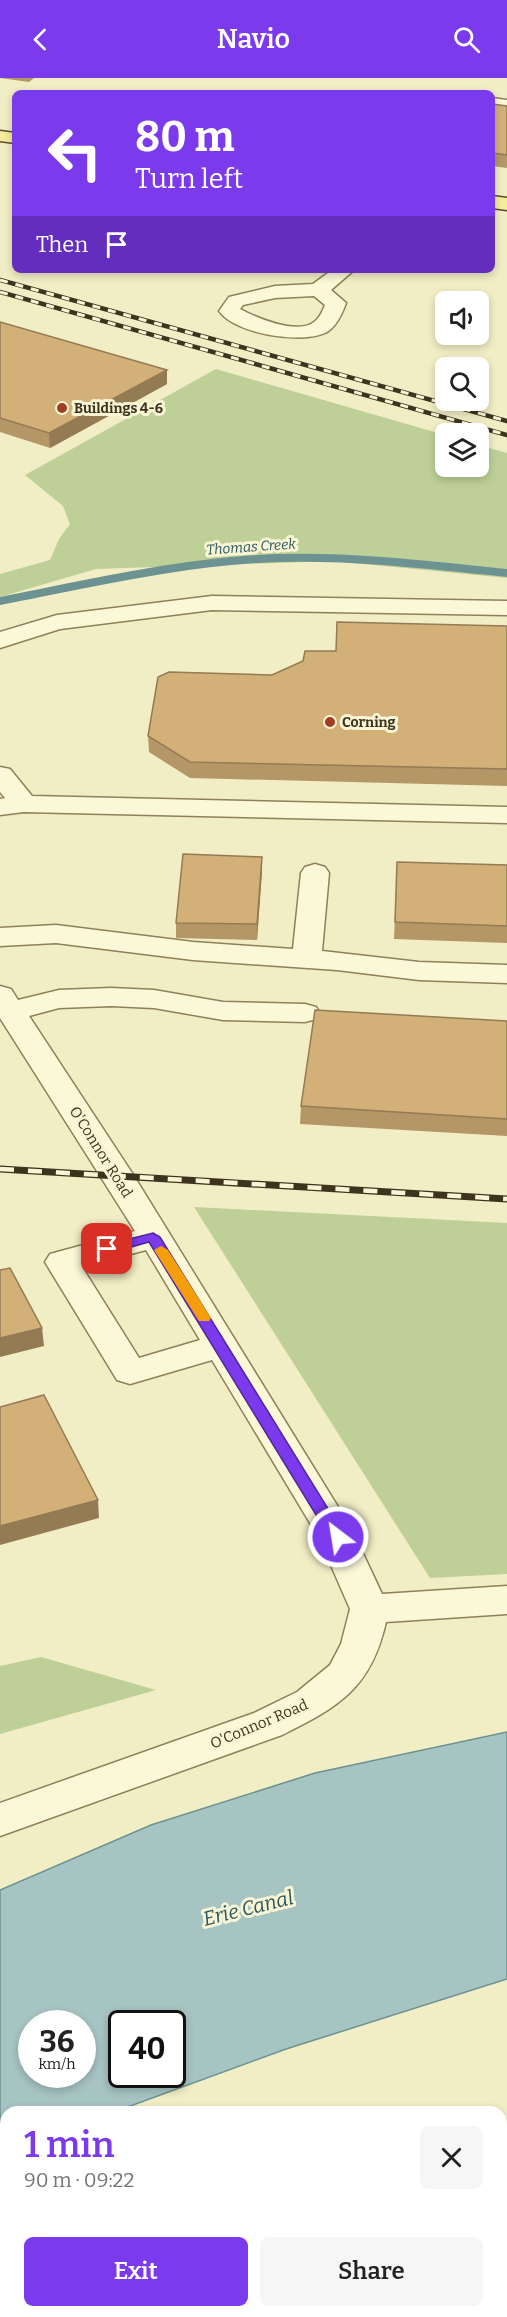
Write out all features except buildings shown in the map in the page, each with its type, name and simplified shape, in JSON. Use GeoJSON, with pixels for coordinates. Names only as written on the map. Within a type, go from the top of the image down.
{"type":"FeatureCollection","features":[{"type":"Feature","properties":{"kind":"street"},"geometry":{"type":"LineString","coordinates":[[318,290],[340,273]]}},
{"type":"Feature","properties":{"kind":"street"},"geometry":{"type":"LineString","coordinates":[[0,640],[57,622],[212,603],[507,608]]}},
{"type":"Feature","properties":{"kind":"street"},"geometry":{"type":"LineString","coordinates":[[0,775],[12,806],[507,815]]}},
{"type":"Feature","properties":{"kind":"street"},"geometry":{"type":"LineString","coordinates":[[307,958],[315,873]]}},
{"type":"Feature","properties":{"kind":"street"},"geometry":{"type":"LineString","coordinates":[[0,937],[56,934],[193,951],[307,958],[419,971],[507,974]]}},
{"type":"Feature","properties":{"kind":"street"},"geometry":{"type":"LineString","coordinates":[[5,1003],[111,997],[154,999],[223,1011],[305,1013]]}},
{"type":"Feature","properties":{"kind":"street","name":"O'Connor Road"},"geometry":{"type":"LineString","coordinates":[[0,1820],[268,1724],[311,1703],[345,1675],[361,1644],[369,1609],[338,1537],[153,1237],[118,1176],[5,1003]]}},
{"type":"Feature","properties":{"kind":"street"},"geometry":{"type":"LineString","coordinates":[[153,1237],[62,1262],[130,1372],[221,1346]]}},
{"type":"Feature","properties":{"kind":"street"},"geometry":{"type":"LineString","coordinates":[[369,1609],[507,1600]]}},
{"type":"Feature","properties":{"kind":"green space"},"geometry":{"type":"Polygon","coordinates":[[[216,369],[435,432],[435,477],[489,477],[489,448],[507,453],[507,578],[333,561],[96,569],[0,597],[0,574],[50,560],[59,539],[70,524],[63,506],[25,475],[216,369]]]}},
{"type":"Feature","properties":{"kind":"green space"},"geometry":{"type":"Polygon","coordinates":[[[194,1207],[507,1223],[507,1574],[430,1578],[194,1207]]]}},
{"type":"Feature","properties":{"kind":"green space"},"geometry":{"type":"Polygon","coordinates":[[[41,1657],[156,1690],[0,1734],[0,1666],[41,1657]]]}},
{"type":"Feature","properties":{"kind":"water","name":"Erie Canal"},"geometry":{"type":"Polygon","coordinates":[[[507,1732],[507,1979],[286,2049],[186,2086],[186,2010],[108,2010],[108,2088],[180,2088],[130,2106],[0,2106],[0,1890],[151,1825],[315,1773],[507,1732]]]}},
{"type":"Feature","properties":{"kind":"waterway","name":"Thomas Creek"},"geometry":{"type":"LineString","coordinates":[[0,601],[174,568],[279,558],[365,560],[507,573]]}},
{"type":"Feature","properties":{"kind":"railway"},"geometry":{"type":"LineString","coordinates":[[0,280],[507,421]]}},
{"type":"Feature","properties":{"kind":"railway"},"geometry":{"type":"LineString","coordinates":[[0,292],[507,435]]}},
{"type":"Feature","properties":{"kind":"railway"},"geometry":{"type":"LineString","coordinates":[[0,1169],[507,1199]]}},
{"type":"Feature","properties":{"kind":"slow traffic"},"geometry":{"type":"LineString","coordinates":[[161,1250],[204,1318]]}},
{"type":"Feature","properties":{"kind":"place","name":"Buildings 4-6"},"geometry":{"type":"Point","coordinates":[62,408]}},
{"type":"Feature","properties":{"kind":"place","name":"Corning"},"geometry":{"type":"Point","coordinates":[330,722]}},
{"type":"Feature","properties":{"kind":"route"},"geometry":{"type":"LineString","coordinates":[[107,1249],[153,1237],[338,1537]]}}]}
